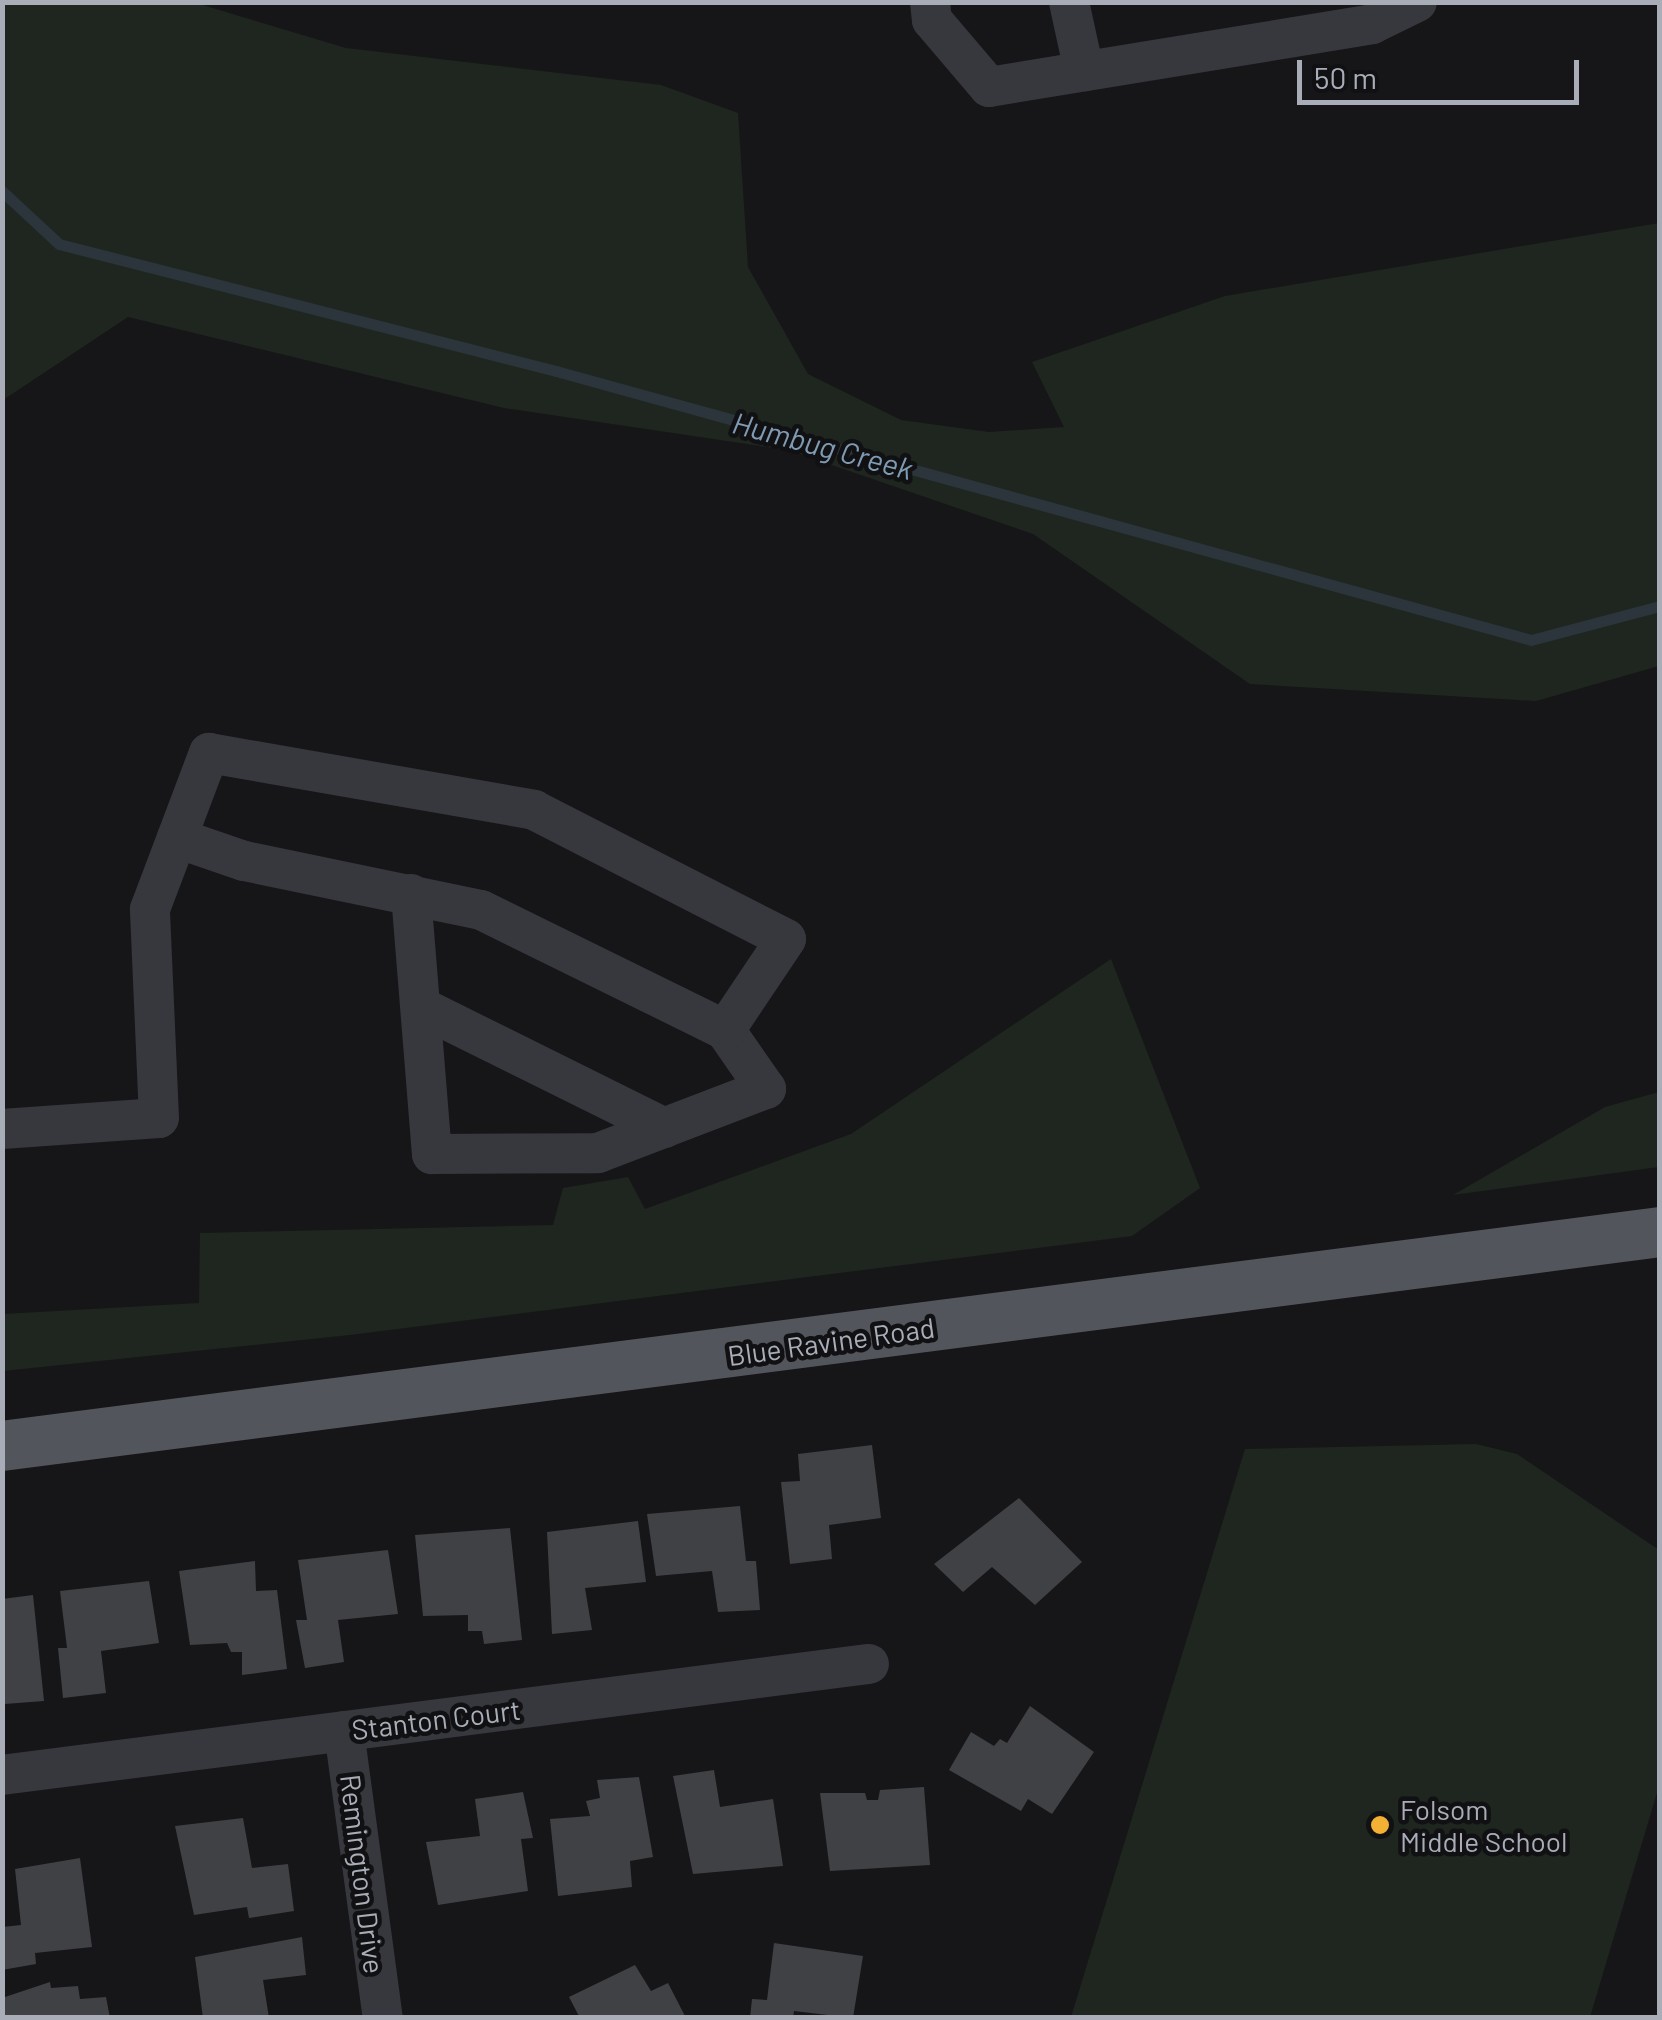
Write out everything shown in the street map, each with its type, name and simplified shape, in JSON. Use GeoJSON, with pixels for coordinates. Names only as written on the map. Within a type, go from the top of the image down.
{"type":"FeatureCollection","features":[{"type":"Feature","properties":{"kind":"main road","name":"Blue Ravine Road"},"geometry":{"type":"LineString","coordinates":[[2,1446],[1660,1232]]}},
{"type":"Feature","properties":{"kind":"street"},"geometry":{"type":"LineString","coordinates":[[930,2],[932,20],[989,87],[1372,24],[1417,2]]}},
{"type":"Feature","properties":{"kind":"street"},"geometry":{"type":"LineString","coordinates":[[1069,2],[1084,71]]}},
{"type":"Feature","properties":{"kind":"street"},"geometry":{"type":"LineString","coordinates":[[2,1129],[159,1118],[150,909],[209,752],[534,810],[786,939],[725,1030]]}},
{"type":"Feature","properties":{"kind":"street"},"geometry":{"type":"LineString","coordinates":[[177,838],[244,861],[412,894],[480,910],[725,1030],[766,1089],[598,1153],[432,1154],[412,894]]}},
{"type":"Feature","properties":{"kind":"street"},"geometry":{"type":"LineString","coordinates":[[421,1007],[665,1128]]}},
{"type":"Feature","properties":{"kind":"street","name":"Stanton Court"},"geometry":{"type":"LineString","coordinates":[[2,1775],[869,1664]]}},
{"type":"Feature","properties":{"kind":"street","name":"Remington Drive"},"geometry":{"type":"LineString","coordinates":[[344,1731],[383,2018]]}},
{"type":"Feature","properties":{"kind":"shaded area"},"geometry":{"type":"Polygon","coordinates":[[[3,2],[196,3],[346,48],[661,85],[738,113],[748,267],[808,374],[901,420],[989,432],[1064,427],[1032,362],[1225,296],[1659,223],[1659,666],[1536,701],[1250,684],[1033,534],[788,450],[504,408],[128,317],[3,400],[3,2]]]}},
{"type":"Feature","properties":{"kind":"shaded area"},"geometry":{"type":"Polygon","coordinates":[[[1111,959],[1200,1188],[1132,1236],[350,1335],[3,1371],[3,1314],[199,1303],[200,1233],[553,1225],[563,1188],[628,1177],[645,1209],[851,1134],[1111,959]]]}},
{"type":"Feature","properties":{"kind":"shaded area"},"geometry":{"type":"Polygon","coordinates":[[[1659,1092],[1659,1167],[1453,1195],[1605,1107],[1659,1092]]]}},
{"type":"Feature","properties":{"kind":"shaded area","name":"Folsom Middle School"},"geometry":{"type":"Polygon","coordinates":[[[1476,1444],[1517,1454],[1659,1550],[1659,1786],[1590,2017],[1071,2017],[1245,1449],[1476,1444]]]}},
{"type":"Feature","properties":{"kind":"building"},"geometry":{"type":"Polygon","coordinates":[[[872,1445],[881,1518],[829,1525],[832,1559],[790,1564],[781,1482],[800,1481],[798,1454],[872,1445]]]}},
{"type":"Feature","properties":{"kind":"building"},"geometry":{"type":"Polygon","coordinates":[[[1019,1498],[1082,1562],[1035,1605],[992,1567],[963,1592],[934,1564],[1019,1498]]]}},
{"type":"Feature","properties":{"kind":"building"},"geometry":{"type":"Polygon","coordinates":[[[740,1506],[746,1561],[756,1561],[760,1610],[718,1612],[712,1571],[656,1576],[647,1514],[740,1506]]]}},
{"type":"Feature","properties":{"kind":"building"},"geometry":{"type":"Polygon","coordinates":[[[638,1521],[646,1582],[585,1588],[592,1630],[552,1634],[547,1532],[638,1521]]]}},
{"type":"Feature","properties":{"kind":"building"},"geometry":{"type":"Polygon","coordinates":[[[510,1528],[522,1640],[484,1644],[482,1631],[468,1631],[468,1615],[423,1616],[415,1535],[510,1528]]]}},
{"type":"Feature","properties":{"kind":"building"},"geometry":{"type":"Polygon","coordinates":[[[388,1550],[398,1614],[338,1620],[344,1662],[305,1668],[296,1620],[307,1620],[298,1560],[388,1550]]]}},
{"type":"Feature","properties":{"kind":"building"},"geometry":{"type":"Polygon","coordinates":[[[255,1561],[256,1591],[277,1590],[287,1669],[242,1675],[242,1652],[231,1652],[227,1643],[190,1645],[179,1571],[255,1561]]]}},
{"type":"Feature","properties":{"kind":"building"},"geometry":{"type":"Polygon","coordinates":[[[149,1581],[159,1643],[101,1651],[106,1693],[63,1698],[58,1648],[67,1648],[60,1591],[149,1581]]]}},
{"type":"Feature","properties":{"kind":"building"},"geometry":{"type":"Polygon","coordinates":[[[33,1595],[44,1701],[5,1704],[2,1599],[33,1595]]]}},
{"type":"Feature","properties":{"kind":"building"},"geometry":{"type":"Polygon","coordinates":[[[1030,1706],[1094,1752],[1052,1814],[1028,1799],[1021,1811],[949,1770],[971,1732],[994,1746],[1000,1739],[1007,1743],[1030,1706]]]}},
{"type":"Feature","properties":{"kind":"building"},"geometry":{"type":"Polygon","coordinates":[[[714,1770],[720,1807],[773,1799],[783,1866],[693,1874],[673,1776],[714,1770]]]}},
{"type":"Feature","properties":{"kind":"building"},"geometry":{"type":"Polygon","coordinates":[[[639,1777],[653,1857],[630,1861],[632,1887],[558,1896],[550,1819],[590,1816],[586,1801],[600,1798],[597,1780],[639,1777]]]}},
{"type":"Feature","properties":{"kind":"building"},"geometry":{"type":"Polygon","coordinates":[[[924,1787],[930,1865],[830,1871],[820,1793],[865,1793],[867,1800],[878,1800],[880,1790],[924,1787]]]}},
{"type":"Feature","properties":{"kind":"building"},"geometry":{"type":"Polygon","coordinates":[[[523,1792],[533,1838],[521,1839],[528,1891],[438,1905],[426,1842],[480,1836],[475,1799],[523,1792]]]}},
{"type":"Feature","properties":{"kind":"building"},"geometry":{"type":"Polygon","coordinates":[[[243,1818],[252,1868],[288,1864],[294,1911],[249,1918],[247,1907],[194,1915],[175,1826],[243,1818]]]}},
{"type":"Feature","properties":{"kind":"building"},"geometry":{"type":"Polygon","coordinates":[[[80,1858],[92,1947],[35,1953],[36,1964],[2,1970],[2,1927],[21,1925],[15,1869],[80,1858]]]}},
{"type":"Feature","properties":{"kind":"building"},"geometry":{"type":"Polygon","coordinates":[[[302,1937],[306,1975],[263,1980],[269,2018],[203,2018],[195,1957],[302,1937]]]}},
{"type":"Feature","properties":{"kind":"building"},"geometry":{"type":"Polygon","coordinates":[[[774,1943],[863,1956],[853,2018],[794,2011],[793,2018],[750,2018],[752,1999],[767,2000],[774,1943]]]}},
{"type":"Feature","properties":{"kind":"building"},"geometry":{"type":"Polygon","coordinates":[[[635,1965],[651,1991],[668,1983],[686,2018],[580,2018],[569,1997],[635,1965]]]}},
{"type":"Feature","properties":{"kind":"building"},"geometry":{"type":"Polygon","coordinates":[[[50,1982],[51,1988],[78,1986],[80,1999],[106,1997],[110,2018],[2,2018],[2,1998],[50,1982]]]}},
{"type":"Feature","properties":{"kind":"waterway","name":"Humbug Creek"},"geometry":{"type":"LineString","coordinates":[[2,191],[59,244],[556,371],[1531,640],[1660,606]]}},
{"type":"Feature","properties":{"kind":"place","name":"Folsom Middle School"},"geometry":{"type":"Point","coordinates":[1380,1825]}}]}
